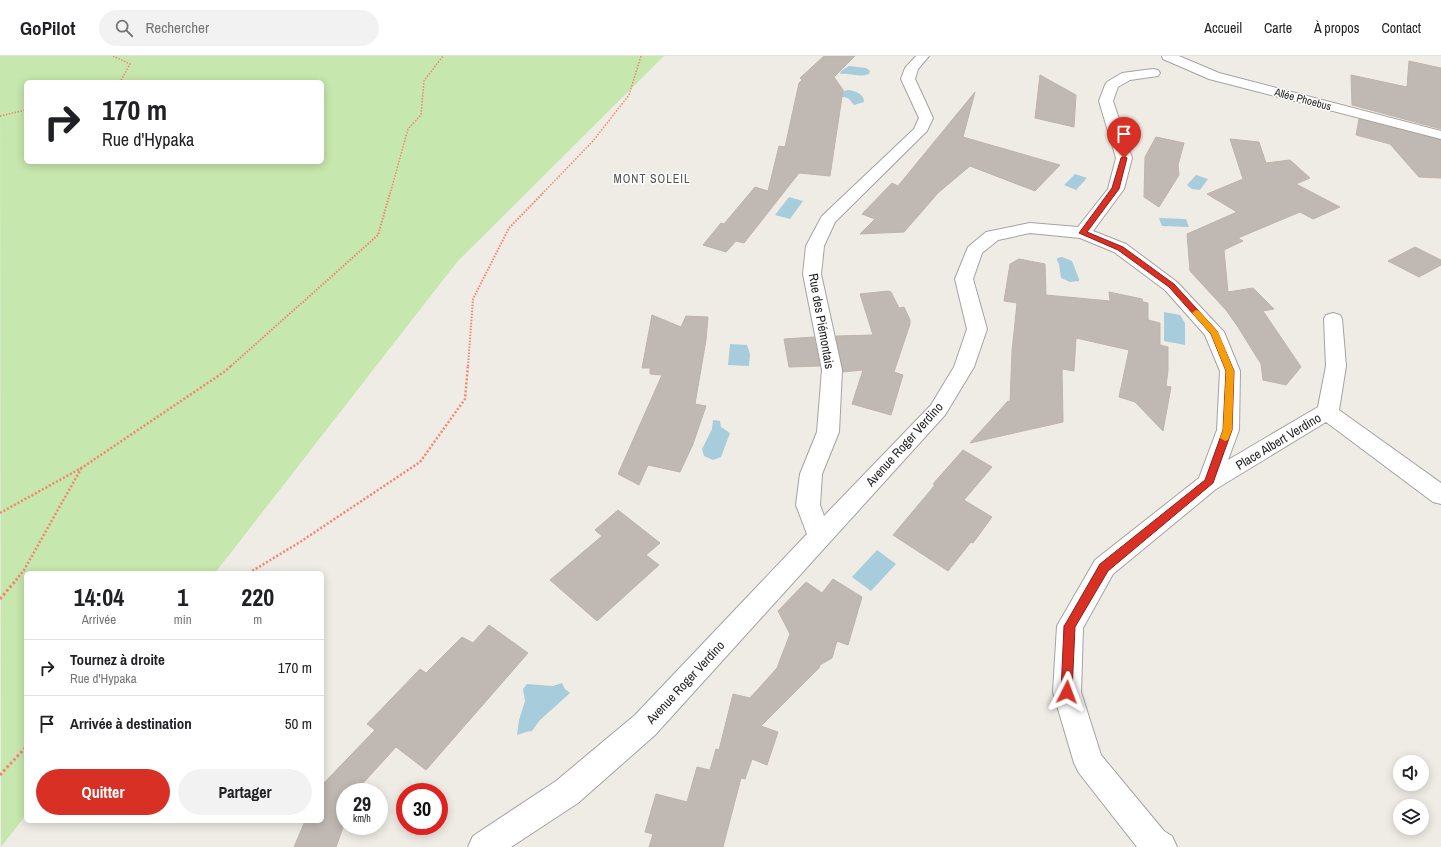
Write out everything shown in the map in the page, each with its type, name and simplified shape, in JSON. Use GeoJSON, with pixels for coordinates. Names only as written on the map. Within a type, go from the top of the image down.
{"type":"FeatureCollection","features":[{"type":"Feature","properties":{"kind":"street","name":"Rue des Piémontais"},"geometry":{"type":"LineString","coordinates":[[820,537],[808,505],[811,474],[828,432],[832,370],[812,274],[815,246],[828,220],[920,132],[926,118],[908,79],[912,68],[923,56]]}},
{"type":"Feature","properties":{"kind":"street","name":"Allée Phoebus"},"geometry":{"type":"LineString","coordinates":[[1168,56],[1214,76],[1441,135]]}},
{"type":"Feature","properties":{"kind":"street"},"geometry":{"type":"LineString","coordinates":[[1083,233],[1116,189],[1124,158],[1106,100],[1112,85],[1127,76],[1153,73]]}},
{"type":"Feature","properties":{"kind":"street","name":"Avenue Roger Verdino"},"geometry":{"type":"LineString","coordinates":[[484,847],[567,792],[645,725],[938,410],[964,367],[977,329],[964,279],[974,251],[992,236],[1030,228],[1083,233],[1120,248],[1172,286],[1214,332],[1230,371],[1229,408],[1228,430],[1208,483]]}},
{"type":"Feature","properties":{"kind":"street","name":"Place Albert Verdino"},"geometry":{"type":"LineString","coordinates":[[1208,483],[1325,413],[1328,413],[1336,366],[1333,319]]}},
{"type":"Feature","properties":{"kind":"street"},"geometry":{"type":"LineString","coordinates":[[1328,413],[1441,495]]}},
{"type":"Feature","properties":{"kind":"street"},"geometry":{"type":"LineString","coordinates":[[1161,847],[1153,842],[1089,763],[1067,692],[1070,626],[1104,567],[1208,483]]}},
{"type":"Feature","properties":{"kind":"path"},"geometry":{"type":"LineString","coordinates":[[113,56],[130,64],[121,80]]}},
{"type":"Feature","properties":{"kind":"path"},"geometry":{"type":"LineString","coordinates":[[0,513],[83,467],[224,372],[378,235],[408,129],[421,115],[424,81],[443,56]]}},
{"type":"Feature","properties":{"kind":"path"},"geometry":{"type":"LineString","coordinates":[[252,571],[300,542],[420,462],[465,399],[473,299],[509,228],[593,141],[628,95],[641,56]]}},
{"type":"Feature","properties":{"kind":"path"},"geometry":{"type":"LineString","coordinates":[[0,116],[24,110]]}},
{"type":"Feature","properties":{"kind":"path"},"geometry":{"type":"LineString","coordinates":[[0,599],[24,570],[83,467]]}},
{"type":"Feature","properties":{"kind":"path"},"geometry":{"type":"LineString","coordinates":[[0,775],[24,749]]}},
{"type":"Feature","properties":{"kind":"green space"},"geometry":{"type":"Polygon","coordinates":[[[0,56],[664,56],[457,262],[217,571],[24,571],[24,818],[1,847],[0,56]]]}},
{"type":"Feature","properties":{"kind":"water"},"geometry":{"type":"Polygon","coordinates":[[[849,66],[866,68],[870,71],[869,74],[862,76],[840,74],[841,71],[849,66]]]}},
{"type":"Feature","properties":{"kind":"water"},"geometry":{"type":"Polygon","coordinates":[[[849,90],[857,92],[861,95],[864,102],[854,105],[848,98],[843,97],[838,92],[849,90]]]}},
{"type":"Feature","properties":{"kind":"water"},"geometry":{"type":"Polygon","coordinates":[[[1075,174],[1087,178],[1076,190],[1064,185],[1075,174]]]}},
{"type":"Feature","properties":{"kind":"water"},"geometry":{"type":"Polygon","coordinates":[[[1196,175],[1208,179],[1200,190],[1192,189],[1187,185],[1196,175]]]}},
{"type":"Feature","properties":{"kind":"water"},"geometry":{"type":"Polygon","coordinates":[[[789,197],[803,201],[790,219],[775,215],[789,197]]]}},
{"type":"Feature","properties":{"kind":"water"},"geometry":{"type":"Polygon","coordinates":[[[1159,218],[1186,219],[1189,227],[1162,226],[1159,218]]]}},
{"type":"Feature","properties":{"kind":"water"},"geometry":{"type":"Polygon","coordinates":[[[1062,257],[1072,261],[1079,281],[1070,282],[1061,278],[1057,258],[1062,257]]]}},
{"type":"Feature","properties":{"kind":"water"},"geometry":{"type":"Polygon","coordinates":[[[1164,312],[1180,315],[1185,323],[1185,345],[1164,341],[1164,312]]]}},
{"type":"Feature","properties":{"kind":"water"},"geometry":{"type":"Polygon","coordinates":[[[730,344],[747,345],[750,354],[749,366],[728,365],[730,344]]]}},
{"type":"Feature","properties":{"kind":"water"},"geometry":{"type":"Polygon","coordinates":[[[713,420],[720,421],[721,427],[730,433],[721,457],[713,460],[704,456],[702,449],[712,429],[713,420]]]}},
{"type":"Feature","properties":{"kind":"water"},"geometry":{"type":"Polygon","coordinates":[[[877,550],[896,564],[871,591],[852,577],[877,550]]]}},
{"type":"Feature","properties":{"kind":"water"},"geometry":{"type":"Polygon","coordinates":[[[562,683],[565,689],[570,693],[539,721],[532,731],[517,735],[519,720],[525,701],[523,689],[527,684],[553,686],[562,683]]]}},
{"type":"Feature","properties":{"kind":"building"},"geometry":{"type":"Polygon","coordinates":[[[824,56],[855,56],[834,77],[843,90],[830,176],[799,173],[744,243],[736,241],[726,252],[703,245],[721,223],[724,224],[755,187],[768,191],[779,146],[785,147],[799,83],[802,80],[800,78],[824,56]]]}},
{"type":"Feature","properties":{"kind":"building"},"geometry":{"type":"Polygon","coordinates":[[[1409,61],[1441,68],[1441,129],[1352,105],[1351,75],[1407,87],[1409,61]]]}},
{"type":"Feature","properties":{"kind":"building"},"geometry":{"type":"Polygon","coordinates":[[[1040,75],[1076,95],[1074,127],[1035,118],[1040,75]]]}},
{"type":"Feature","properties":{"kind":"building"},"geometry":{"type":"Polygon","coordinates":[[[975,92],[963,137],[1060,165],[1035,191],[970,166],[938,193],[904,232],[860,234],[875,219],[862,214],[892,183],[898,186],[975,92]]]}},
{"type":"Feature","properties":{"kind":"building"},"geometry":{"type":"Polygon","coordinates":[[[1359,119],[1441,140],[1441,178],[1419,177],[1390,144],[1356,135],[1359,119]]]}},
{"type":"Feature","properties":{"kind":"building"},"geometry":{"type":"Polygon","coordinates":[[[1156,137],[1184,143],[1178,165],[1179,175],[1159,207],[1144,197],[1145,157],[1156,137]]]}},
{"type":"Feature","properties":{"kind":"building"},"geometry":{"type":"Polygon","coordinates":[[[1230,139],[1259,142],[1266,163],[1290,160],[1310,178],[1296,184],[1340,207],[1313,219],[1300,212],[1238,238],[1243,241],[1224,250],[1228,292],[1253,288],[1274,309],[1263,311],[1301,367],[1286,385],[1263,380],[1261,364],[1238,327],[1226,310],[1190,271],[1187,234],[1237,212],[1207,194],[1243,179],[1230,139]]]}},
{"type":"Feature","properties":{"kind":"building"},"geometry":{"type":"Polygon","coordinates":[[[1415,247],[1441,260],[1441,265],[1419,277],[1388,261],[1415,247]]]}},
{"type":"Feature","properties":{"kind":"building"},"geometry":{"type":"Polygon","coordinates":[[[1019,259],[1045,264],[1046,295],[1110,301],[1109,292],[1142,299],[1143,302],[1148,303],[1148,320],[1160,323],[1160,345],[1168,347],[1166,386],[1171,387],[1163,431],[1135,402],[1119,397],[1129,350],[1076,338],[1074,371],[1062,369],[1063,422],[970,443],[1008,401],[1010,402],[1012,351],[1017,303],[1004,301],[1010,264],[1019,259]]]}},
{"type":"Feature","properties":{"kind":"building"},"geometry":{"type":"Polygon","coordinates":[[[891,292],[899,308],[904,307],[910,320],[894,372],[903,375],[891,415],[852,404],[863,370],[843,372],[836,336],[873,335],[860,294],[891,292]]]}},
{"type":"Feature","properties":{"kind":"building"},"geometry":{"type":"Polygon","coordinates":[[[652,315],[681,327],[686,316],[708,317],[706,340],[695,404],[706,406],[693,444],[680,472],[648,465],[639,485],[618,474],[662,375],[650,374],[650,368],[642,368],[652,315]]]}},
{"type":"Feature","properties":{"kind":"building"},"geometry":{"type":"Polygon","coordinates":[[[814,337],[820,366],[789,367],[784,339],[814,337]]]}},
{"type":"Feature","properties":{"kind":"building"},"geometry":{"type":"Polygon","coordinates":[[[963,450],[992,467],[964,500],[992,517],[973,543],[971,542],[948,571],[893,535],[935,485],[933,484],[963,450]]]}},
{"type":"Feature","properties":{"kind":"building"},"geometry":{"type":"Polygon","coordinates":[[[618,510],[660,543],[646,555],[659,565],[597,621],[550,580],[602,536],[595,530],[618,510]]]}},
{"type":"Feature","properties":{"kind":"building"},"geometry":{"type":"Polygon","coordinates":[[[833,579],[862,597],[848,645],[837,641],[832,658],[820,665],[819,668],[761,726],[778,732],[767,765],[752,759],[745,779],[741,778],[723,847],[649,847],[653,834],[645,832],[656,794],[687,802],[697,767],[710,770],[716,749],[719,750],[733,694],[750,698],[777,668],[790,634],[778,611],[806,582],[822,593],[833,579]]]}},
{"type":"Feature","properties":{"kind":"building"},"geometry":{"type":"Polygon","coordinates":[[[489,625],[528,653],[426,770],[396,747],[363,783],[336,783],[336,835],[340,835],[336,847],[294,847],[304,823],[324,823],[324,783],[375,730],[367,724],[420,669],[426,673],[462,637],[473,643],[489,625]]]}},
{"type":"Feature","properties":{"kind":"slow traffic"},"geometry":{"type":"LineString","coordinates":[[1196,313],[1214,332],[1230,371],[1228,430],[1225,438]]}},
{"type":"Feature","properties":{"kind":"district","name":"MONT SOLEIL"},"geometry":{"type":"Point","coordinates":[652,179]}},
{"type":"Feature","properties":{"kind":"route"},"geometry":{"type":"LineString","coordinates":[[1067,692],[1070,626],[1104,567],[1208,483],[1228,430],[1230,371],[1214,332],[1172,286],[1120,248],[1083,233],[1116,189],[1124,158]]}}]}
